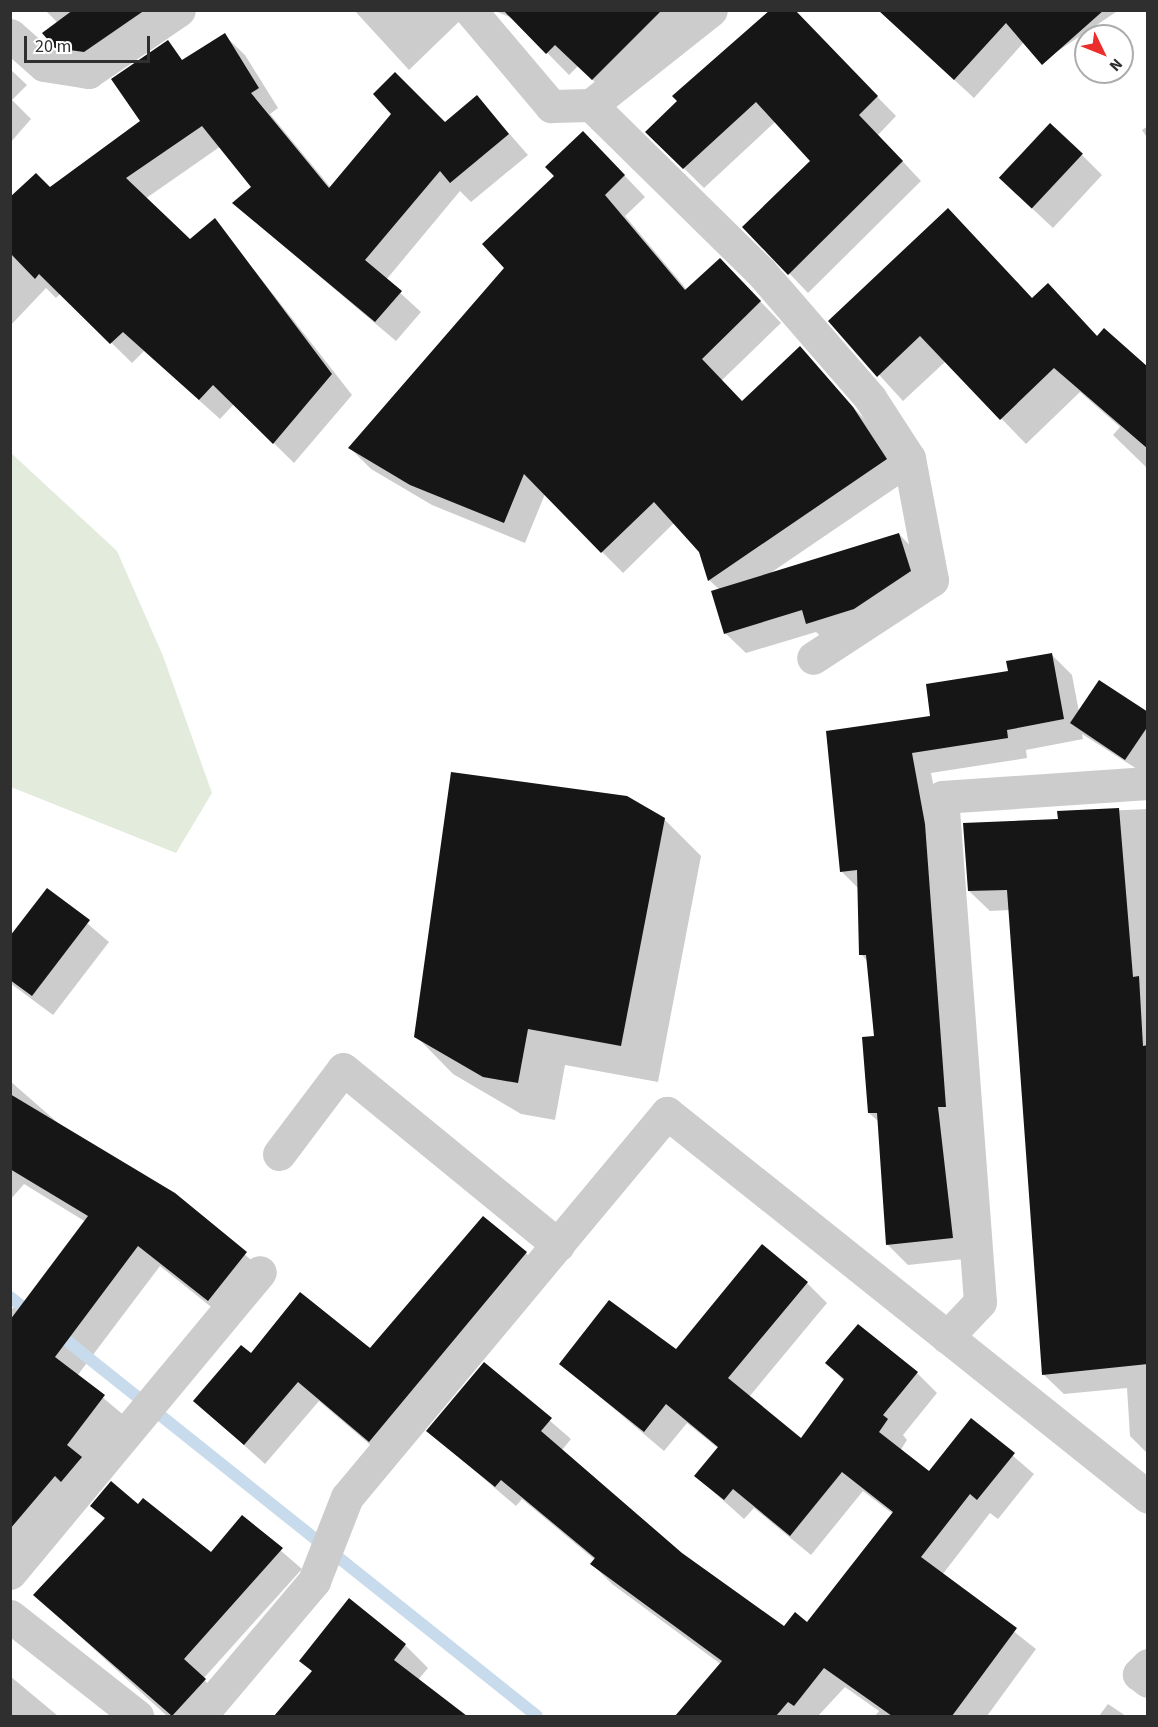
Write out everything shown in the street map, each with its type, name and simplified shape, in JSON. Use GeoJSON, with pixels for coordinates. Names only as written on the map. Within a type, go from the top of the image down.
{"type":"FeatureCollection","features":[{"type":"Feature","properties":{"kind":"street"},"geometry":{"type":"LineString","coordinates":[[10,35],[44,65],[88,72],[179,10]]}},
{"type":"Feature","properties":{"kind":"street"},"geometry":{"type":"LineString","coordinates":[[470,10],[551,106],[591,105],[711,10]]}},
{"type":"Feature","properties":{"kind":"street"},"geometry":{"type":"LineString","coordinates":[[591,105],[761,272],[870,398],[909,458],[932,580],[813,658]]}},
{"type":"Feature","properties":{"kind":"street"},"geometry":{"type":"LineString","coordinates":[[947,1337],[980,1302],[942,797],[1148,783]]}},
{"type":"Feature","properties":{"kind":"street"},"geometry":{"type":"LineString","coordinates":[[279,1154],[343,1069],[558,1245]]}},
{"type":"Feature","properties":{"kind":"street"},"geometry":{"type":"LineString","coordinates":[[200,1716],[314,1581],[347,1497],[667,1113],[1148,1497]]}},
{"type":"Feature","properties":{"kind":"street"},"geometry":{"type":"LineString","coordinates":[[10,1573],[260,1272]]}},
{"type":"Feature","properties":{"kind":"street"},"geometry":{"type":"LineString","coordinates":[[10,1616],[137,1716]]}},
{"type":"Feature","properties":{"kind":"street"},"geometry":{"type":"LineString","coordinates":[[1148,1665],[1139,1674],[1148,1681]]}},
{"type":"Feature","properties":{"kind":"green space"},"geometry":{"type":"Polygon","coordinates":[[[10,452],[117,551],[163,656],[212,793],[176,853],[11,787],[10,452]]]}},
{"type":"Feature","properties":{"kind":"building"},"geometry":{"type":"Polygon","coordinates":[[[73,10],[145,10],[84,52],[55,48],[42,33],[73,10]]]}},
{"type":"Feature","properties":{"kind":"building"},"geometry":{"type":"Polygon","coordinates":[[[503,10],[662,10],[592,80],[555,45],[546,54],[503,10]]]}},
{"type":"Feature","properties":{"kind":"building"},"geometry":{"type":"Polygon","coordinates":[[[770,10],[795,10],[878,96],[859,115],[903,161],[788,275],[742,227],[810,161],[756,102],[683,169],[645,132],[677,101],[672,96],[770,10]]]}},
{"type":"Feature","properties":{"kind":"building"},"geometry":{"type":"Polygon","coordinates":[[[878,10],[1104,10],[1088,24],[1074,24],[1074,37],[1042,65],[1006,23],[954,80],[878,10]]]}},
{"type":"Feature","properties":{"kind":"building"},"geometry":{"type":"Polygon","coordinates":[[[225,33],[259,88],[251,93],[329,188],[391,114],[373,94],[395,72],[445,122],[477,95],[509,134],[450,183],[440,171],[365,260],[402,291],[375,322],[232,203],[251,187],[202,126],[126,178],[190,239],[215,218],[332,374],[273,444],[213,385],[199,400],[123,332],[110,344],[39,274],[35,279],[10,253],[10,197],[36,173],[50,187],[140,121],[111,79],[168,40],[182,60],[225,33]]]}},
{"type":"Feature","properties":{"kind":"building"},"geometry":{"type":"Polygon","coordinates":[[[1050,123],[1083,154],[1032,209],[999,178],[1050,123]]]}},
{"type":"Feature","properties":{"kind":"building"},"geometry":{"type":"Polygon","coordinates":[[[583,131],[625,175],[605,195],[685,290],[720,258],[761,301],[702,359],[742,401],[800,346],[853,407],[887,459],[708,581],[699,552],[654,502],[601,553],[524,474],[504,523],[410,485],[348,448],[504,268],[482,244],[554,176],[545,167],[583,131]]]}},
{"type":"Feature","properties":{"kind":"building"},"geometry":{"type":"Polygon","coordinates":[[[948,208],[1032,298],[1048,283],[1097,336],[1104,328],[1148,367],[1148,449],[1054,368],[1000,420],[920,336],[877,377],[828,321],[948,208]]]}},
{"type":"Feature","properties":{"kind":"building"},"geometry":{"type":"Polygon","coordinates":[[[899,533],[911,571],[854,609],[806,624],[802,610],[724,634],[711,591],[899,533]]]}},
{"type":"Feature","properties":{"kind":"building"},"geometry":{"type":"Polygon","coordinates":[[[1052,653],[1064,719],[1007,730],[1008,738],[912,753],[925,824],[946,1107],[938,1107],[953,1238],[886,1245],[877,1113],[868,1113],[862,1037],[874,1036],[866,955],[859,955],[857,870],[840,872],[826,731],[930,716],[926,684],[1008,671],[1006,661],[1052,653]]]}},
{"type":"Feature","properties":{"kind":"building"},"geometry":{"type":"Polygon","coordinates":[[[1099,680],[1148,712],[1148,726],[1125,760],[1070,723],[1099,680]]]}},
{"type":"Feature","properties":{"kind":"building"},"geometry":{"type":"Polygon","coordinates":[[[451,772],[627,796],[665,818],[621,1046],[528,1029],[518,1083],[483,1077],[414,1037],[451,772]]]}},
{"type":"Feature","properties":{"kind":"building"},"geometry":{"type":"Polygon","coordinates":[[[1119,808],[1133,977],[1139,976],[1143,1046],[1148,1045],[1148,1364],[1042,1375],[1007,890],[968,891],[963,823],[1058,819],[1057,811],[1119,808]]]}},
{"type":"Feature","properties":{"kind":"building"},"geometry":{"type":"Polygon","coordinates":[[[47,888],[90,920],[32,996],[10,980],[10,936],[47,888]]]}},
{"type":"Feature","properties":{"kind":"building"},"geometry":{"type":"Polygon","coordinates":[[[10,1094],[175,1193],[247,1252],[208,1301],[138,1246],[55,1357],[105,1395],[67,1445],[82,1457],[61,1482],[55,1476],[10,1529],[10,1320],[88,1216],[10,1169],[10,1094]]]}},
{"type":"Feature","properties":{"kind":"building"},"geometry":{"type":"Polygon","coordinates":[[[483,1216],[527,1252],[369,1442],[298,1382],[244,1445],[193,1401],[241,1345],[251,1353],[300,1292],[370,1348],[483,1216]]]}},
{"type":"Feature","properties":{"kind":"building"},"geometry":{"type":"Polygon","coordinates":[[[762,1244],[808,1282],[728,1378],[801,1438],[844,1379],[825,1363],[858,1324],[918,1372],[883,1415],[888,1419],[879,1432],[929,1471],[971,1418],[1015,1453],[977,1500],[970,1494],[921,1557],[1017,1628],[952,1716],[892,1716],[824,1668],[794,1706],[788,1702],[776,1716],[675,1716],[722,1661],[590,1564],[595,1558],[501,1480],[495,1487],[426,1431],[484,1362],[552,1418],[541,1431],[682,1553],[784,1626],[795,1612],[807,1622],[893,1512],[842,1472],[790,1536],[733,1489],[724,1500],[694,1476],[718,1447],[666,1404],[644,1432],[559,1364],[609,1300],[676,1349],[762,1244]]]}},
{"type":"Feature","properties":{"kind":"building"},"geometry":{"type":"Polygon","coordinates":[[[111,1481],[138,1504],[143,1498],[211,1552],[242,1515],[283,1548],[184,1659],[206,1679],[172,1716],[33,1595],[105,1518],[90,1506],[111,1481]]]}},
{"type":"Feature","properties":{"kind":"building"},"geometry":{"type":"Polygon","coordinates":[[[349,1598],[406,1644],[394,1660],[467,1716],[274,1716],[312,1671],[299,1661],[349,1598]]]}},
{"type":"Feature","properties":{"kind":"waterway"},"geometry":{"type":"LineString","coordinates":[[10,1297],[32,1314]]}},
{"type":"Feature","properties":{"kind":"waterway"},"geometry":{"type":"LineString","coordinates":[[56,1332],[537,1716]]}}]}
